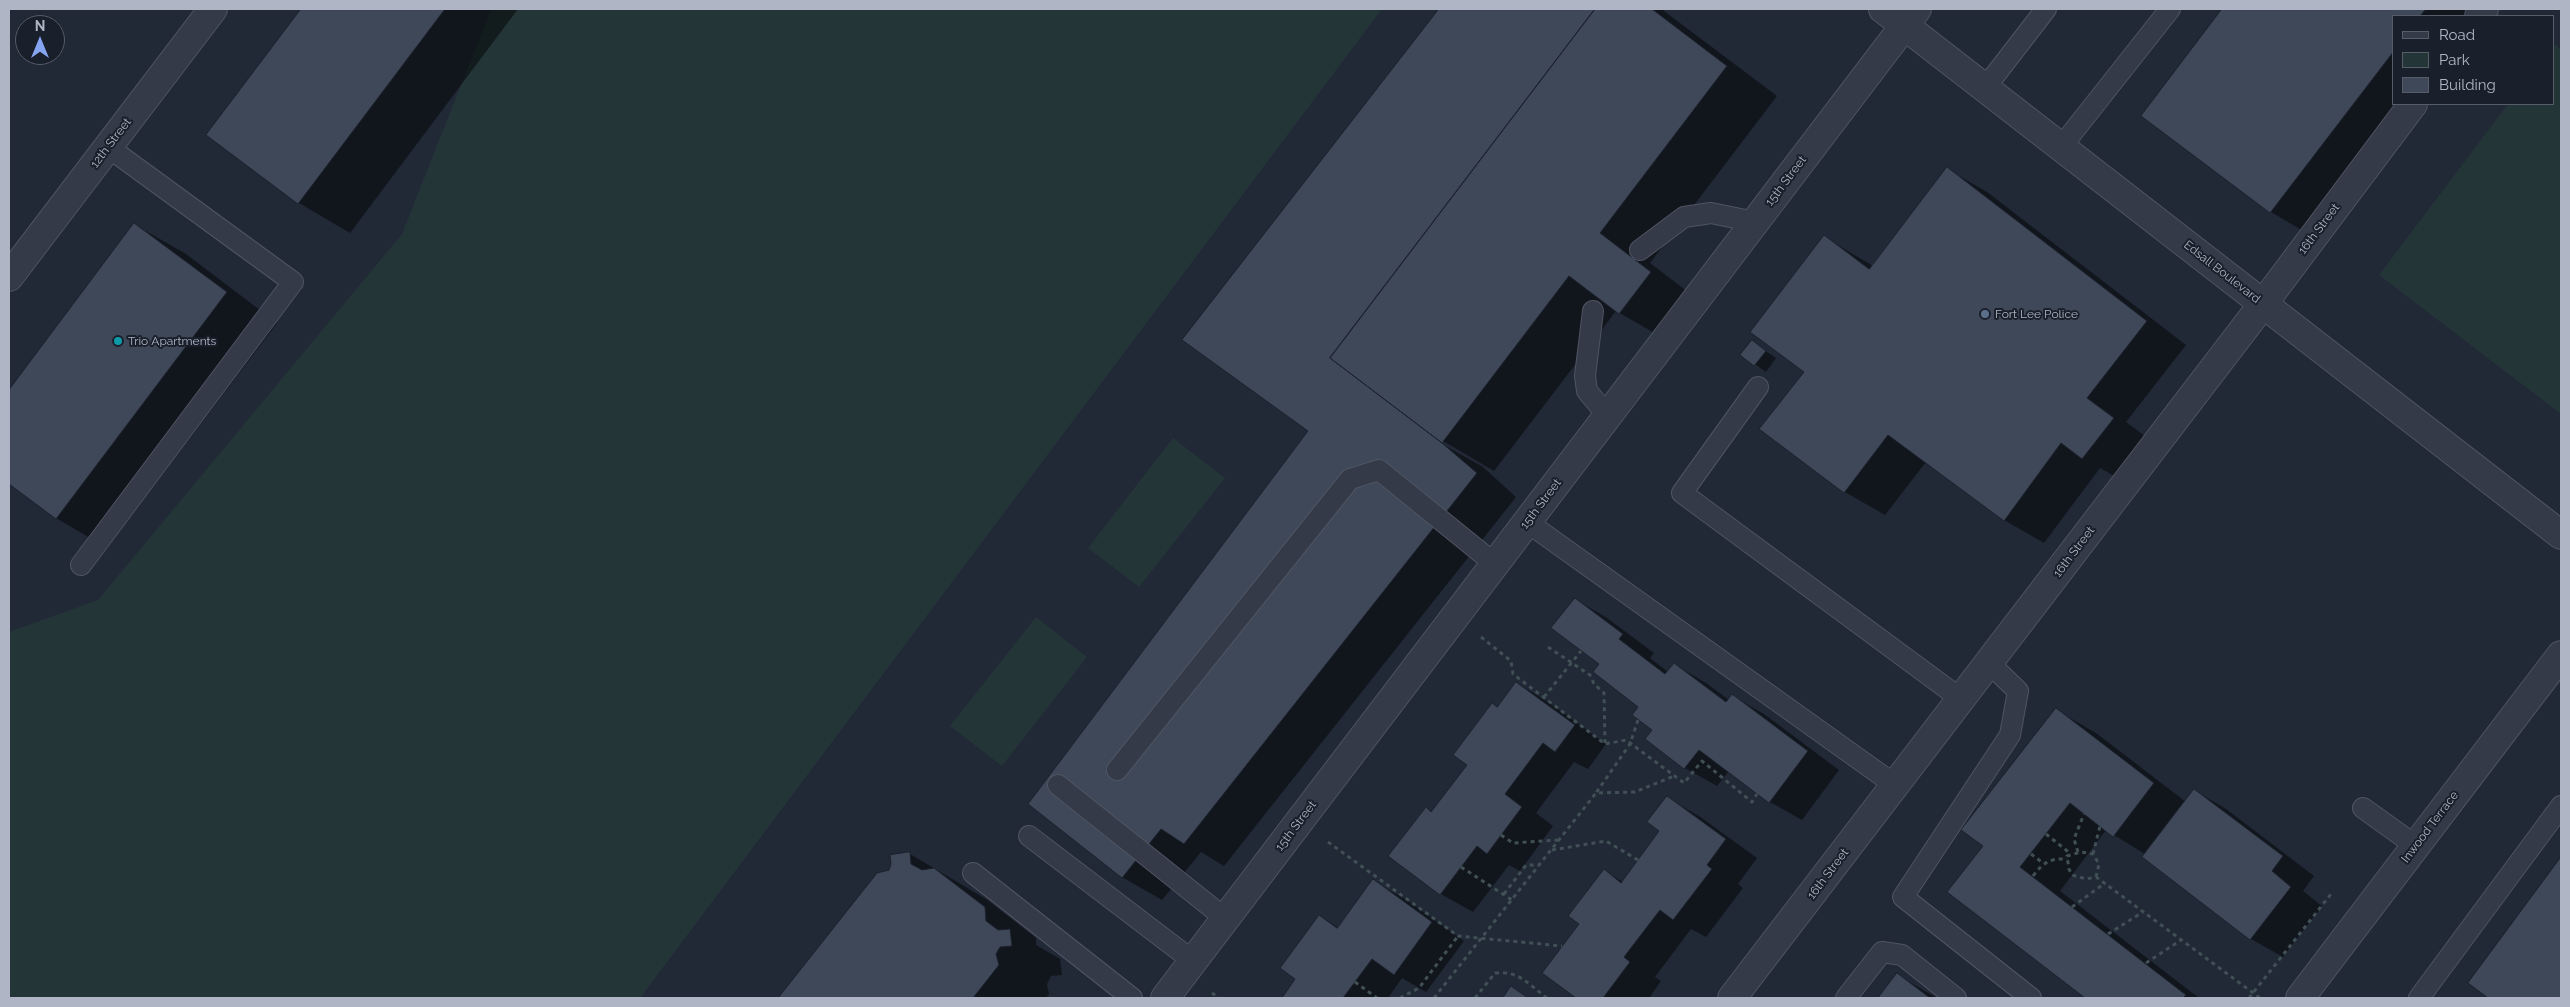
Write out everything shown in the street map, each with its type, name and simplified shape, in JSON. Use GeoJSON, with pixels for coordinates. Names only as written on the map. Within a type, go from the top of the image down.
{"type":"FeatureCollection","features":[{"type":"Feature","properties":{"kind":"street","name":"12th Street"},"geometry":{"type":"LineString","coordinates":[[9,277],[213,9]]}},
{"type":"Feature","properties":{"kind":"street","name":"Edsall Boulevard"},"geometry":{"type":"LineString","coordinates":[[1882,9],[1911,17],[1985,88],[2561,535]]}},
{"type":"Feature","properties":{"kind":"street","name":"15th Street"},"geometry":{"type":"LineString","coordinates":[[1165,998],[1911,17]]}},
{"type":"Feature","properties":{"kind":"street","name":"16th Street"},"geometry":{"type":"LineString","coordinates":[[1732,998],[2263,304],[2412,105]]}},
{"type":"Feature","properties":{"kind":"street","name":"Inwood Terrace"},"geometry":{"type":"LineString","coordinates":[[2300,998],[2561,656]]}},
{"type":"Feature","properties":{"kind":"lane"},"geometry":{"type":"LineString","coordinates":[[1985,88],[2046,9]]}},
{"type":"Feature","properties":{"kind":"lane"},"geometry":{"type":"LineString","coordinates":[[2061,147],[2170,9]]}},
{"type":"Feature","properties":{"kind":"lane"},"geometry":{"type":"LineString","coordinates":[[81,565],[293,282],[108,147]]}},
{"type":"Feature","properties":{"kind":"lane"},"geometry":{"type":"LineString","coordinates":[[1640,250],[1684,217],[1711,213],[1755,222]]}},
{"type":"Feature","properties":{"kind":"lane"},"geometry":{"type":"LineString","coordinates":[[1593,311],[1585,376],[1587,391],[1608,416]]}},
{"type":"Feature","properties":{"kind":"lane"},"geometry":{"type":"LineString","coordinates":[[1758,388],[1682,493],[1961,699]]}},
{"type":"Feature","properties":{"kind":"lane"},"geometry":{"type":"LineString","coordinates":[[1117,770],[1350,479],[1379,470],[1495,564]]}},
{"type":"Feature","properties":{"kind":"lane"},"geometry":{"type":"LineString","coordinates":[[1527,522],[1895,785]]}},
{"type":"Feature","properties":{"kind":"lane"},"geometry":{"type":"LineString","coordinates":[[1988,663],[2018,691],[2010,735],[1903,897],[2031,998]]}},
{"type":"Feature","properties":{"kind":"lane"},"geometry":{"type":"LineString","coordinates":[[1058,785],[1226,919]]}},
{"type":"Feature","properties":{"kind":"lane"},"geometry":{"type":"LineString","coordinates":[[2419,998],[2561,806]]}},
{"type":"Feature","properties":{"kind":"lane"},"geometry":{"type":"LineString","coordinates":[[2363,808],[2416,846]]}},
{"type":"Feature","properties":{"kind":"lane"},"geometry":{"type":"LineString","coordinates":[[1029,836],[1193,961]]}},
{"type":"Feature","properties":{"kind":"lane"},"geometry":{"type":"LineString","coordinates":[[973,873],[1132,998]]}},
{"type":"Feature","properties":{"kind":"lane"},"geometry":{"type":"LineString","coordinates":[[1846,998],[1882,952],[1902,955],[1956,998]]}},
{"type":"Feature","properties":{"kind":"path"},"geometry":{"type":"LineString","coordinates":[[1454,617],[1511,661],[1513,674],[1605,744],[1626,740],[1684,784],[1702,761],[1752,802],[1757,794]]}},
{"type":"Feature","properties":{"kind":"path"},"geometry":{"type":"LineString","coordinates":[[1548,647],[1590,675],[1594,684],[1604,693],[1605,744]]}},
{"type":"Feature","properties":{"kind":"path"},"geometry":{"type":"LineString","coordinates":[[1544,697],[1581,651]]}},
{"type":"Feature","properties":{"kind":"path"},"geometry":{"type":"LineString","coordinates":[[1434,998],[1596,793],[1630,744],[1638,720]]}},
{"type":"Feature","properties":{"kind":"path"},"geometry":{"type":"LineString","coordinates":[[1596,793],[1636,792],[1674,776]]}},
{"type":"Feature","properties":{"kind":"path"},"geometry":{"type":"LineString","coordinates":[[2078,852],[2074,839],[2084,814]]}},
{"type":"Feature","properties":{"kind":"path"},"geometry":{"type":"LineString","coordinates":[[2093,854],[2100,826]]}},
{"type":"Feature","properties":{"kind":"path"},"geometry":{"type":"LineString","coordinates":[[1291,833],[1317,853],[1326,841],[1458,936],[1562,946]]}},
{"type":"Feature","properties":{"kind":"path"},"geometry":{"type":"LineString","coordinates":[[2046,834],[2071,854]]}},
{"type":"Feature","properties":{"kind":"path"},"geometry":{"type":"LineString","coordinates":[[1501,835],[1513,843],[1559,840]]}},
{"type":"Feature","properties":{"kind":"path"},"geometry":{"type":"LineString","coordinates":[[1551,850],[1606,841],[1638,860]]}},
{"type":"Feature","properties":{"kind":"path"},"geometry":{"type":"LineString","coordinates":[[2096,877],[2099,864],[2093,854],[2078,852],[2067,856],[2072,875],[2086,879],[2096,877],[2252,994],[2260,998]]}},
{"type":"Feature","properties":{"kind":"path"},"geometry":{"type":"LineString","coordinates":[[2031,854],[2043,863]]}},
{"type":"Feature","properties":{"kind":"path"},"geometry":{"type":"LineString","coordinates":[[2033,876],[2043,863],[2056,858],[2067,859]]}},
{"type":"Feature","properties":{"kind":"path"},"geometry":{"type":"LineString","coordinates":[[1504,894],[1526,865],[1540,865]]}},
{"type":"Feature","properties":{"kind":"path"},"geometry":{"type":"LineString","coordinates":[[1461,867],[1512,900]]}},
{"type":"Feature","properties":{"kind":"path"},"geometry":{"type":"LineString","coordinates":[[2072,907],[2105,883]]}},
{"type":"Feature","properties":{"kind":"path"},"geometry":{"type":"LineString","coordinates":[[2249,998],[2331,894]]}},
{"type":"Feature","properties":{"kind":"path"},"geometry":{"type":"LineString","coordinates":[[2108,934],[2143,912]]}},
{"type":"Feature","properties":{"kind":"path"},"geometry":{"type":"LineString","coordinates":[[1400,998],[1418,988],[1458,936]]}},
{"type":"Feature","properties":{"kind":"path"},"geometry":{"type":"LineString","coordinates":[[2146,963],[2181,940]]}},
{"type":"Feature","properties":{"kind":"path"},"geometry":{"type":"LineString","coordinates":[[1475,998],[1495,973],[1505,972],[1515,973],[1547,998]]}},
{"type":"Feature","properties":{"kind":"path"},"geometry":{"type":"LineString","coordinates":[[1355,982],[1377,998]]}},
{"type":"Feature","properties":{"kind":"green space"},"geometry":{"type":"Polygon","coordinates":[[[491,9],[1382,9],[640,998],[9,998],[9,632],[98,600],[402,234],[491,9]]]}},
{"type":"Feature","properties":{"kind":"green space"},"geometry":{"type":"Polygon","coordinates":[[[2555,45],[2561,49],[2561,414],[2379,275],[2507,105],[2555,105],[2555,45]]]}},
{"type":"Feature","properties":{"kind":"green space"},"geometry":{"type":"Polygon","coordinates":[[[1173,438],[1225,478],[1139,587],[1088,548],[1173,438]]]}},
{"type":"Feature","properties":{"kind":"green space"},"geometry":{"type":"Polygon","coordinates":[[[1036,617],[1087,657],[1002,766],[950,726],[1036,617]]]}},
{"type":"Feature","properties":{"kind":"building"},"geometry":{"type":"Polygon","coordinates":[[[301,9],[445,9],[298,204],[206,135],[301,9]]]}},
{"type":"Feature","properties":{"kind":"building"},"geometry":{"type":"Polygon","coordinates":[[[1439,9],[1595,9],[1330,358],[1442,443],[1477,473],[1184,844],[1161,829],[1122,878],[1028,804],[1308,431],[1182,340],[1439,9]]]}},
{"type":"Feature","properties":{"kind":"building"},"geometry":{"type":"Polygon","coordinates":[[[1595,9],[1652,9],[1727,66],[1600,233],[1651,272],[1619,314],[1569,276],[1442,443],[1330,358],[1595,9]]]}},
{"type":"Feature","properties":{"kind":"building"},"geometry":{"type":"Polygon","coordinates":[[[2222,9],[2426,9],[2421,15],[2392,15],[2392,54],[2270,213],[2141,116],[2222,9]]]}},
{"type":"Feature","properties":{"kind":"building"},"geometry":{"type":"Polygon","coordinates":[[[1947,167],[2147,321],[2087,398],[2114,418],[2082,459],[2061,443],[2004,521],[1888,435],[1844,493],[1759,429],[1804,372],[1750,332],[1824,235],[1869,269],[1947,167]]]}},
{"type":"Feature","properties":{"kind":"building","name":"Trio Apartments"},"geometry":{"type":"Polygon","coordinates":[[[134,223],[227,292],[56,519],[9,484],[9,390],[134,223]]]}},
{"type":"Feature","properties":{"kind":"building"},"geometry":{"type":"Polygon","coordinates":[[[1752,340],[1766,351],[1754,366],[1740,355],[1752,340]]]}},
{"type":"Feature","properties":{"kind":"building"},"geometry":{"type":"Polygon","coordinates":[[[1575,598],[1623,634],[1619,639],[1665,674],[1674,663],[1726,702],[1732,694],[1808,751],[1769,803],[1699,750],[1684,769],[1645,739],[1652,730],[1632,715],[1638,707],[1593,672],[1599,664],[1551,628],[1575,598]]]}},
{"type":"Feature","properties":{"kind":"building"},"geometry":{"type":"Polygon","coordinates":[[[1516,682],[1575,725],[1555,752],[1543,743],[1505,794],[1522,807],[1487,854],[1477,846],[1440,895],[1388,856],[1426,807],[1431,812],[1467,765],[1453,755],[1492,703],[1497,707],[1516,682]]]}},
{"type":"Feature","properties":{"kind":"building"},"geometry":{"type":"Polygon","coordinates":[[[2056,708],[2154,783],[2113,837],[2070,803],[2020,867],[2186,995],[2183,998],[2085,998],[1947,892],[1983,846],[1961,830],[2056,708]]]}},
{"type":"Feature","properties":{"kind":"building"},"geometry":{"type":"Polygon","coordinates":[[[2194,789],[2283,856],[2272,871],[2291,887],[2250,940],[2142,857],[2194,789]]]}},
{"type":"Feature","properties":{"kind":"building"},"geometry":{"type":"Polygon","coordinates":[[[1667,796],[1726,839],[1707,865],[1712,869],[1673,920],[1660,910],[1624,957],[1630,962],[1603,998],[1576,998],[1542,973],[1579,924],[1568,916],[1604,869],[1621,883],[1659,831],[1647,822],[1667,796]]]}},
{"type":"Feature","properties":{"kind":"building"},"geometry":{"type":"Polygon","coordinates":[[[910,852],[911,864],[922,870],[934,868],[985,907],[986,921],[998,930],[1010,929],[1012,946],[1000,947],[996,954],[999,965],[973,998],[778,998],[877,873],[889,870],[891,864],[890,855],[910,852]]]}},
{"type":"Feature","properties":{"kind":"building"},"geometry":{"type":"Polygon","coordinates":[[[2561,857],[2561,998],[2488,998],[2468,983],[2561,857]]]}},
{"type":"Feature","properties":{"kind":"building"},"geometry":{"type":"Polygon","coordinates":[[[1373,879],[1432,922],[1394,975],[1372,959],[1343,998],[1282,998],[1295,979],[1280,968],[1319,915],[1337,928],[1373,879]]]}},
{"type":"Feature","properties":{"kind":"building"},"geometry":{"type":"Polygon","coordinates":[[[1897,973],[1930,998],[1878,998],[1897,973]]]}},
{"type":"Feature","properties":{"kind":"building"},"geometry":{"type":"Polygon","coordinates":[[[1511,986],[1528,998],[1503,998],[1511,986]]]}},
{"type":"Feature","properties":{"kind":"place","name":"Fort Lee Police"},"geometry":{"type":"Point","coordinates":[1985,314]}},
{"type":"Feature","properties":{"kind":"place","name":"Trio Apartments"},"geometry":{"type":"Point","coordinates":[118,341]}}]}
